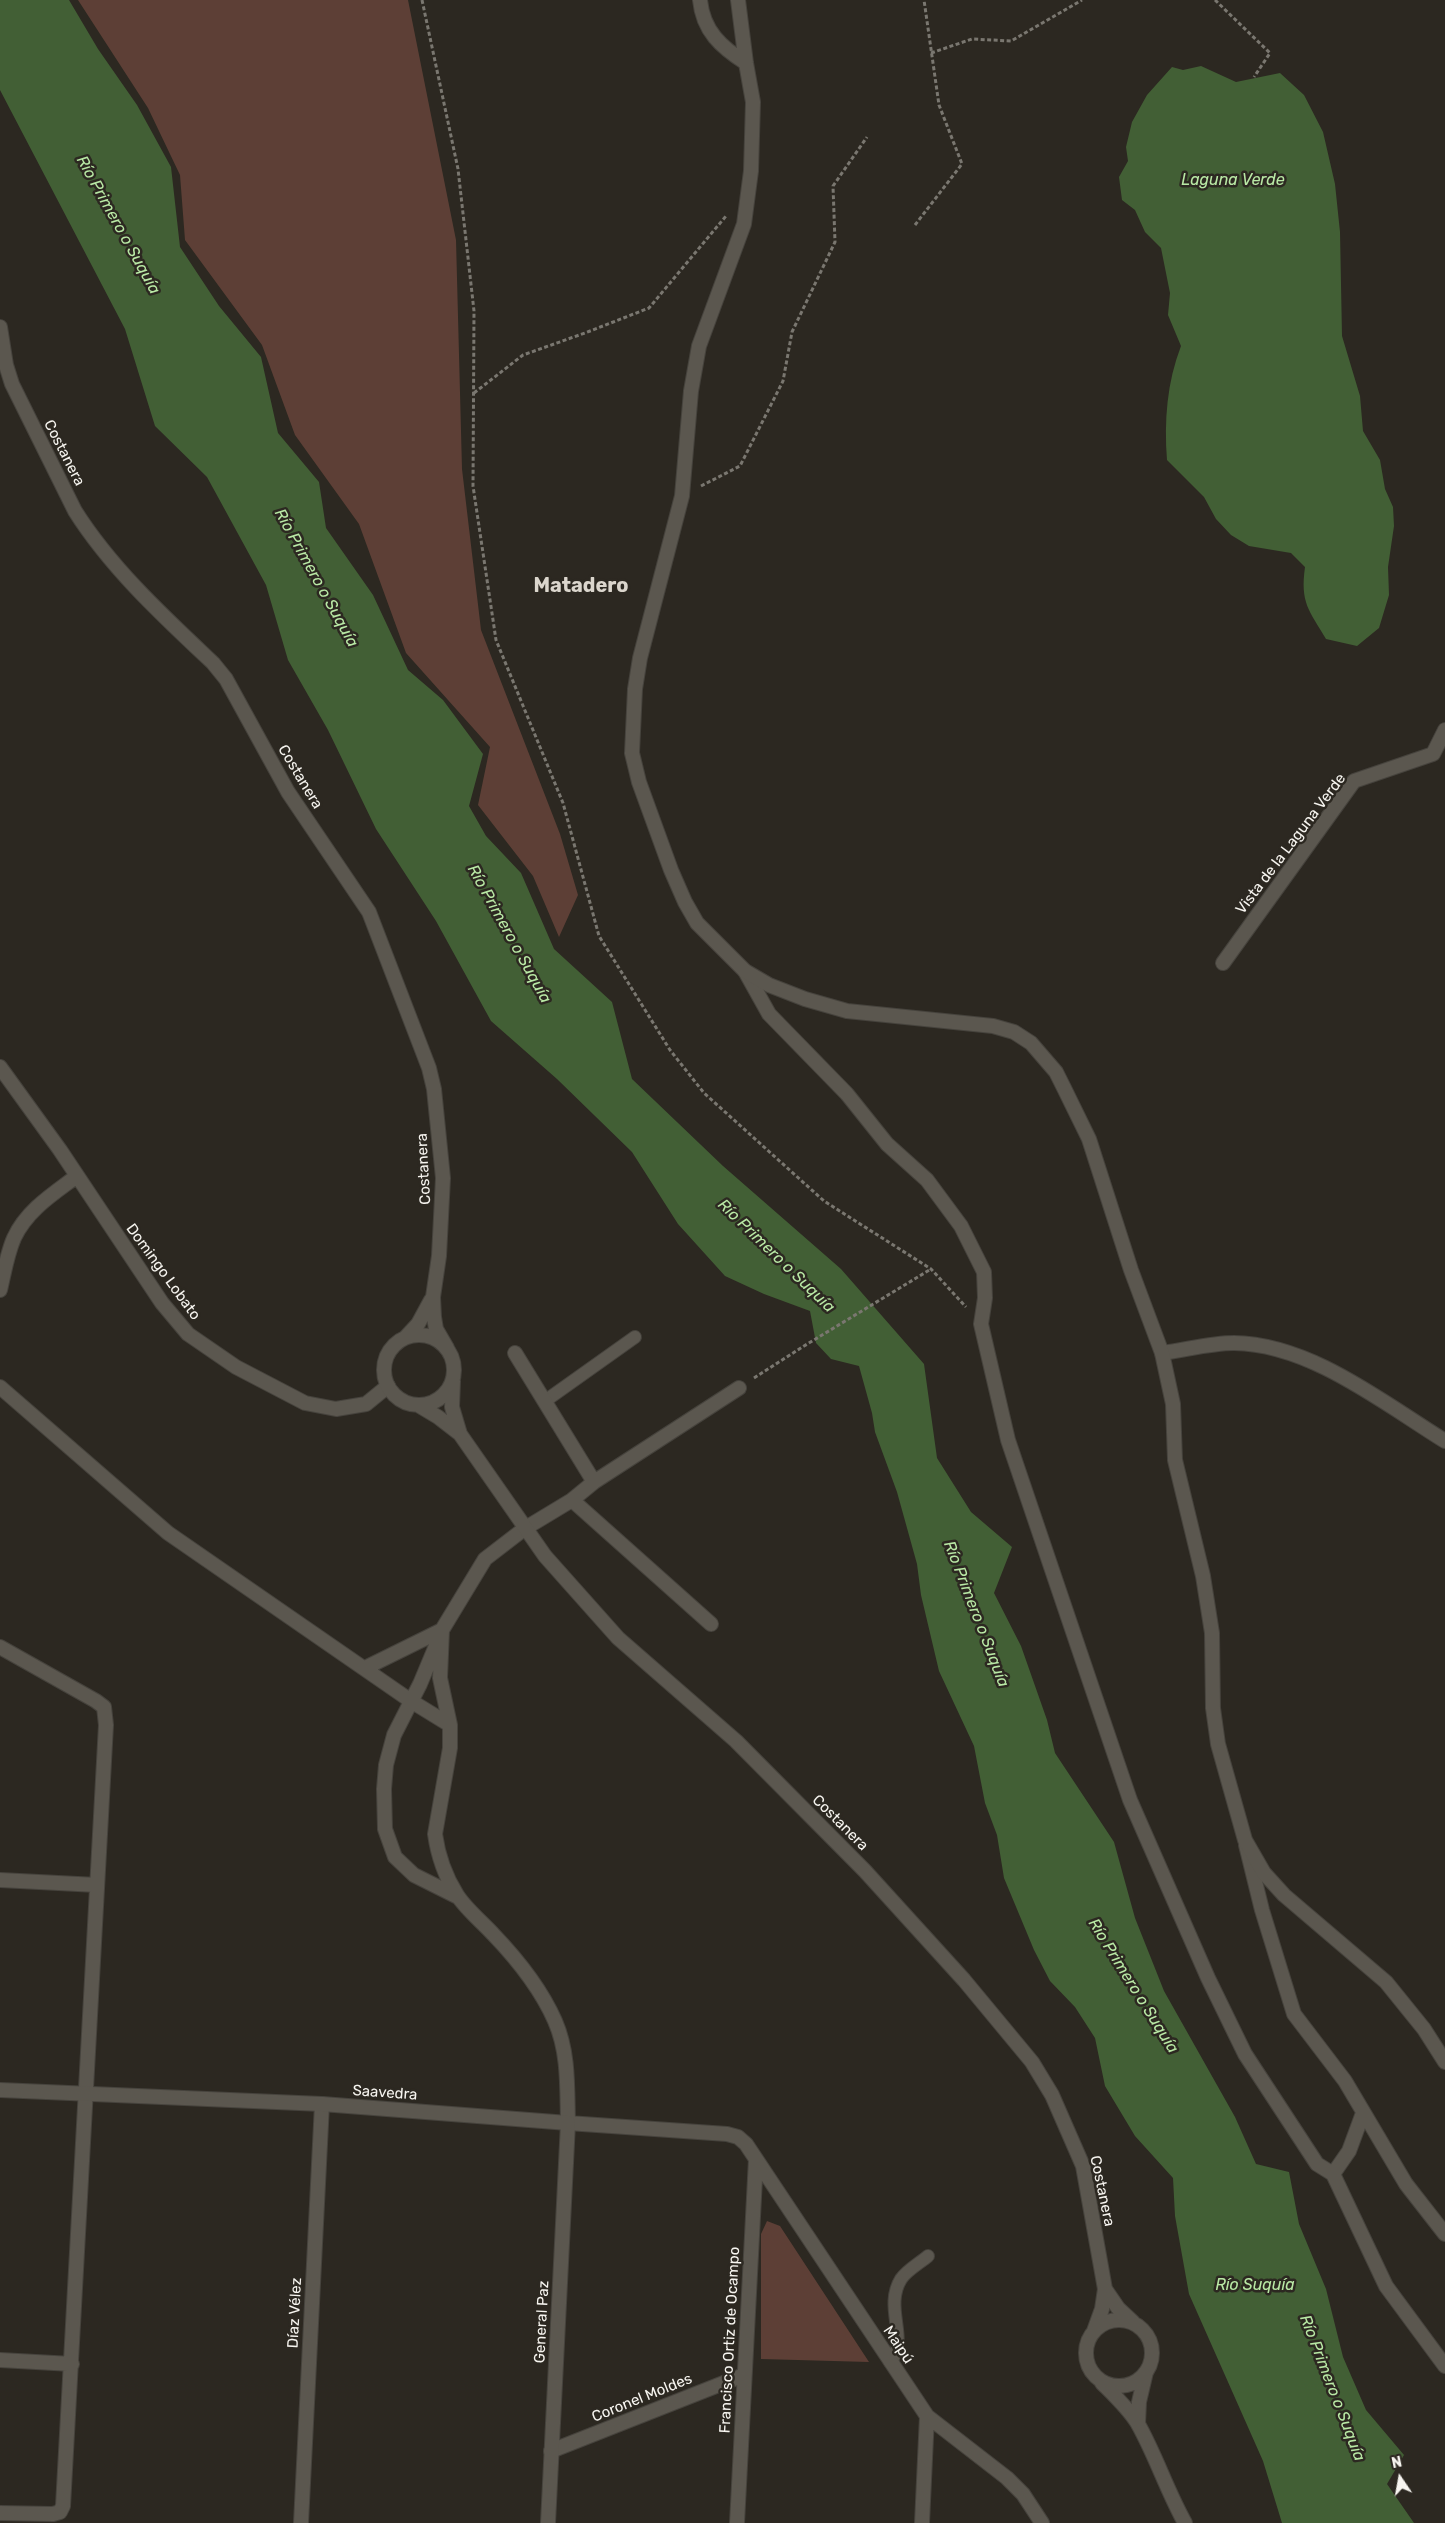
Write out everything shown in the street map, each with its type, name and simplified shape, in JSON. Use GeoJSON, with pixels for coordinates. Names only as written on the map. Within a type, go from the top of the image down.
{"type":"FeatureCollection","features":[{"type":"Feature","properties":{"kind":"street"},"geometry":{"type":"LineString","coordinates":[[700,0],[701,10],[710,34],[725,50],[746,63]]}},
{"type":"Feature","properties":{"kind":"street"},"geometry":{"type":"LineString","coordinates":[[738,0],[753,102],[754,131],[744,224],[698,346],[691,391],[682,496],[640,658],[635,689],[632,753],[639,782],[671,870],[697,923],[745,971],[769,1014],[815,1064],[847,1094],[887,1144],[927,1180],[962,1226],[984,1272],[985,1298],[981,1324],[1008,1440],[1130,1800],[1208,1978],[1245,2054],[1317,2164],[1333,2174],[1386,2286],[1445,2366]]}},
{"type":"Feature","properties":{"kind":"street","name":"Costanera"},"geometry":{"type":"LineString","coordinates":[[0,327],[6,365],[12,384],[86,529],[113,563],[213,663],[226,679],[288,792],[369,912],[429,1068],[434,1089],[443,1192],[439,1256],[433,1297],[436,1329],[452,1358],[455,1370],[452,1407],[460,1434]]}},
{"type":"Feature","properties":{"kind":"street","name":"Vista de la Laguna Verde"},"geometry":{"type":"LineString","coordinates":[[1223,963],[1354,781],[1432,754],[1445,730]]}},
{"type":"Feature","properties":{"kind":"street"},"geometry":{"type":"LineString","coordinates":[[745,971],[769,984],[823,1005],[847,1011],[993,1026],[1014,1032],[1031,1043],[1056,1072],[1089,1139],[1131,1270],[1162,1353],[1173,1404],[1175,1460],[1203,1576],[1212,1633],[1213,1708],[1218,1744],[1245,1840],[1262,1910],[1294,2014],[1344,2081],[1406,2184],[1445,2234]]}},
{"type":"Feature","properties":{"kind":"street","name":"Domingo Lobato"},"geometry":{"type":"LineString","coordinates":[[0,1068],[77,1176],[162,1303],[188,1334],[236,1367],[305,1403],[336,1409],[366,1404],[388,1386]]}},
{"type":"Feature","properties":{"kind":"street"},"geometry":{"type":"LineString","coordinates":[[0,1290],[13,1240],[20,1226],[33,1210],[77,1176]]}},
{"type":"Feature","properties":{"kind":"street","name":"Costanera"},"geometry":{"type":"LineString","coordinates":[[433,1297],[418,1324],[388,1353],[384,1375],[388,1386],[400,1400],[418,1405],[438,1416],[460,1434],[481,1462],[524,1529],[551,1563],[618,1638],[736,1741],[865,1871],[964,1980],[1023,2049],[1052,2095],[1083,2166],[1105,2289],[1102,2309],[1086,2350],[1091,2370],[1122,2403],[1138,2424],[1170,2497],[1185,2523]]}},
{"type":"Feature","properties":{"kind":"street"},"geometry":{"type":"LineString","coordinates":[[405,1338],[428,1336],[447,1348]]}},
{"type":"Feature","properties":{"kind":"street"},"geometry":{"type":"LineString","coordinates":[[1162,1353],[1234,1343],[1284,1350],[1322,1365],[1445,1441]]}},
{"type":"Feature","properties":{"kind":"street"},"geometry":{"type":"LineString","coordinates":[[515,1353],[594,1482]]}},
{"type":"Feature","properties":{"kind":"street"},"geometry":{"type":"LineString","coordinates":[[418,1405],[429,1404],[439,1399],[448,1391],[453,1381]]}},
{"type":"Feature","properties":{"kind":"street"},"geometry":{"type":"LineString","coordinates":[[0,1387],[168,1533],[411,1701],[450,1725]]}},
{"type":"Feature","properties":{"kind":"street"},"geometry":{"type":"LineString","coordinates":[[458,1897],[414,1875],[407,1869],[395,1857],[385,1829],[384,1789],[386,1765],[394,1735],[442,1630],[485,1559],[524,1529],[572,1500],[594,1482],[738,1388]]}},
{"type":"Feature","properties":{"kind":"street"},"geometry":{"type":"LineString","coordinates":[[572,1500],[711,1624]]}},
{"type":"Feature","properties":{"kind":"street"},"geometry":{"type":"LineString","coordinates":[[365,1668],[442,1630]]}},
{"type":"Feature","properties":{"kind":"street"},"geometry":{"type":"LineString","coordinates":[[442,1630],[440,1678],[450,1725],[450,1748],[435,1834],[446,1874],[458,1897]]}},
{"type":"Feature","properties":{"kind":"street"},"geometry":{"type":"LineString","coordinates":[[0,1647],[104,1707],[106,1725],[63,2506],[60,2512],[53,2514],[0,2514]]}},
{"type":"Feature","properties":{"kind":"street"},"geometry":{"type":"LineString","coordinates":[[1245,1840],[1264,1873],[1284,1895],[1386,1982],[1424,2029],[1445,2062]]}},
{"type":"Feature","properties":{"kind":"street"},"geometry":{"type":"LineString","coordinates":[[0,1880],[97,1885]]}},
{"type":"Feature","properties":{"kind":"street","name":"General Paz"},"geometry":{"type":"LineString","coordinates":[[458,1897],[509,1951],[532,1981],[554,2020],[562,2041],[566,2062],[568,2122],[548,2523]]}},
{"type":"Feature","properties":{"kind":"street","name":"Saavedra"},"geometry":{"type":"LineString","coordinates":[[0,2090],[322,2104],[726,2134],[738,2137],[746,2144],[756,2159]]}},
{"type":"Feature","properties":{"kind":"street","name":"Díaz Vélez"},"geometry":{"type":"LineString","coordinates":[[301,2523],[322,2104]]}},
{"type":"Feature","properties":{"kind":"street"},"geometry":{"type":"LineString","coordinates":[[1333,2174],[1349,2151],[1364,2113]]}},
{"type":"Feature","properties":{"kind":"street","name":"Maipú"},"geometry":{"type":"LineString","coordinates":[[756,2159],[927,2416],[1007,2478],[1022,2494],[1042,2523]]}},
{"type":"Feature","properties":{"kind":"street","name":"Francisco Ortiz de Ocampo"},"geometry":{"type":"LineString","coordinates":[[737,2523],[756,2159]]}},
{"type":"Feature","properties":{"kind":"street","name":"Costanera"},"geometry":{"type":"LineString","coordinates":[[1105,2289],[1118,2308],[1143,2330],[1149,2339],[1152,2350],[1151,2361],[1146,2372],[1139,2402],[1138,2424]]}},
{"type":"Feature","properties":{"kind":"street"},"geometry":{"type":"LineString","coordinates":[[1094,2332],[1111,2321],[1122,2320],[1133,2323]]}},
{"type":"Feature","properties":{"kind":"street"},"geometry":{"type":"LineString","coordinates":[[0,2360],[72,2364]]}},
{"type":"Feature","properties":{"kind":"street"},"geometry":{"type":"LineString","coordinates":[[1098,2378],[1116,2386],[1138,2380],[1146,2372]]}},
{"type":"Feature","properties":{"kind":"street","name":"Coronel Moldes"},"geometry":{"type":"LineString","coordinates":[[551,2451],[744,2375]]}},
{"type":"Feature","properties":{"kind":"street"},"geometry":{"type":"LineString","coordinates":[[922,2523],[927,2416]]}},
{"type":"Feature","properties":{"kind":"lane"},"geometry":{"type":"LineString","coordinates":[[545,1401],[635,1337]]}},
{"type":"Feature","properties":{"kind":"lane"},"geometry":{"type":"LineString","coordinates":[[890,2362],[896,2355],[898,2342],[893,2299],[902,2277],[928,2256]]}},
{"type":"Feature","properties":{"kind":"path"},"geometry":{"type":"LineString","coordinates":[[422,0],[458,169],[474,311],[473,486],[496,640],[563,803],[599,936],[670,1050],[704,1093],[824,1201],[931,1269],[981,1324]]}},
{"type":"Feature","properties":{"kind":"path"},"geometry":{"type":"LineString","coordinates":[[915,225],[962,164],[939,105],[924,0]]}},
{"type":"Feature","properties":{"kind":"path"},"geometry":{"type":"LineString","coordinates":[[932,53],[972,39],[1011,41],[1082,0]]}},
{"type":"Feature","properties":{"kind":"path"},"geometry":{"type":"LineString","coordinates":[[1215,0],[1270,53],[1254,77]]}},
{"type":"Feature","properties":{"kind":"path"},"geometry":{"type":"LineString","coordinates":[[682,496],[740,466],[783,381],[792,332],[836,242],[833,186],[867,138]]}},
{"type":"Feature","properties":{"kind":"path"},"geometry":{"type":"LineString","coordinates":[[474,393],[523,354],[585,333],[649,308],[748,190]]}},
{"type":"Feature","properties":{"kind":"path"},"geometry":{"type":"LineString","coordinates":[[738,1388],[931,1269]]}},
{"type":"Feature","properties":{"kind":"shaded area"},"geometry":{"type":"Polygon","coordinates":[[[78,0],[408,0],[456,240],[462,469],[481,630],[560,834],[578,895],[559,937],[533,876],[478,805],[490,747],[406,653],[359,524],[295,435],[262,345],[185,240],[180,175],[148,108],[78,0]]]}},
{"type":"Feature","properties":{"kind":"shaded area"},"geometry":{"type":"Polygon","coordinates":[[[767,2221],[780,2226],[869,2362],[761,2359],[761,2234],[767,2221]]]}},
{"type":"Feature","properties":{"kind":"water","name":"Río Suquía"},"geometry":{"type":"Polygon","coordinates":[[[0,0],[69,0],[98,49],[137,105],[171,167],[180,247],[219,306],[261,357],[278,433],[319,482],[326,528],[373,595],[408,670],[443,700],[483,754],[469,806],[486,836],[521,873],[554,949],[612,1002],[632,1079],[723,1166],[841,1269],[924,1364],[937,1458],[971,1512],[1012,1547],[994,1593],[1021,1646],[1047,1720],[1055,1753],[1114,1842],[1135,1918],[1164,1991],[1235,2117],[1256,2164],[1289,2172],[1299,2224],[1326,2289],[1343,2357],[1366,2410],[1404,2455],[1387,2484],[1414,2523],[1282,2523],[1263,2461],[1189,2294],[1175,2216],[1173,2178],[1135,2136],[1105,2086],[1095,2038],[1075,2007],[1050,1981],[1034,1950],[1004,1878],[997,1835],[985,1803],[974,1746],[939,1671],[921,1595],[917,1564],[897,1492],[875,1432],[872,1413],[859,1366],[831,1359],[816,1343],[810,1311],[764,1294],[725,1276],[678,1224],[632,1152],[557,1079],[491,1021],[436,921],[376,829],[328,730],[288,660],[266,585],[207,477],[155,426],[125,329],[0,90],[0,0]]]}},
{"type":"Feature","properties":{"kind":"water","name":"Laguna Verde"},"geometry":{"type":"Polygon","coordinates":[[[1201,66],[1236,82],[1280,73],[1304,95],[1323,132],[1335,184],[1340,232],[1342,336],[1360,396],[1363,431],[1380,460],[1385,489],[1393,507],[1394,526],[1388,567],[1389,595],[1379,628],[1357,646],[1326,639],[1307,606],[1304,589],[1305,567],[1291,553],[1249,546],[1231,535],[1216,519],[1204,497],[1167,460],[1168,402],[1172,374],[1181,346],[1168,315],[1170,293],[1161,248],[1145,232],[1135,210],[1122,200],[1119,177],[1128,161],[1126,147],[1132,122],[1147,95],[1172,67],[1183,70],[1201,66]]]}},
{"type":"Feature","properties":{"kind":"district","name":"Matadero"},"geometry":{"type":"Point","coordinates":[581,586]}},
{"type":"Feature","properties":{"kind":"water label","name":"Río Primero o Suquía"},"geometry":{"type":"Point","coordinates":[118,225]}},
{"type":"Feature","properties":{"kind":"water label","name":"Río Primero o Suquía"},"geometry":{"type":"Point","coordinates":[316,578]}},
{"type":"Feature","properties":{"kind":"water label","name":"Río Primero o Suquía"},"geometry":{"type":"Point","coordinates":[509,934]}},
{"type":"Feature","properties":{"kind":"water label","name":"Río Primero o Suquía"},"geometry":{"type":"Point","coordinates":[776,1256]}},
{"type":"Feature","properties":{"kind":"water label","name":"Río Primero o Suquía"},"geometry":{"type":"Point","coordinates":[976,1614]}},
{"type":"Feature","properties":{"kind":"water label","name":"Río Primero o Suquía"},"geometry":{"type":"Point","coordinates":[1133,1986]}},
{"type":"Feature","properties":{"kind":"water label","name":"Río Primero o Suquía"},"geometry":{"type":"Point","coordinates":[1332,2388]}}]}
